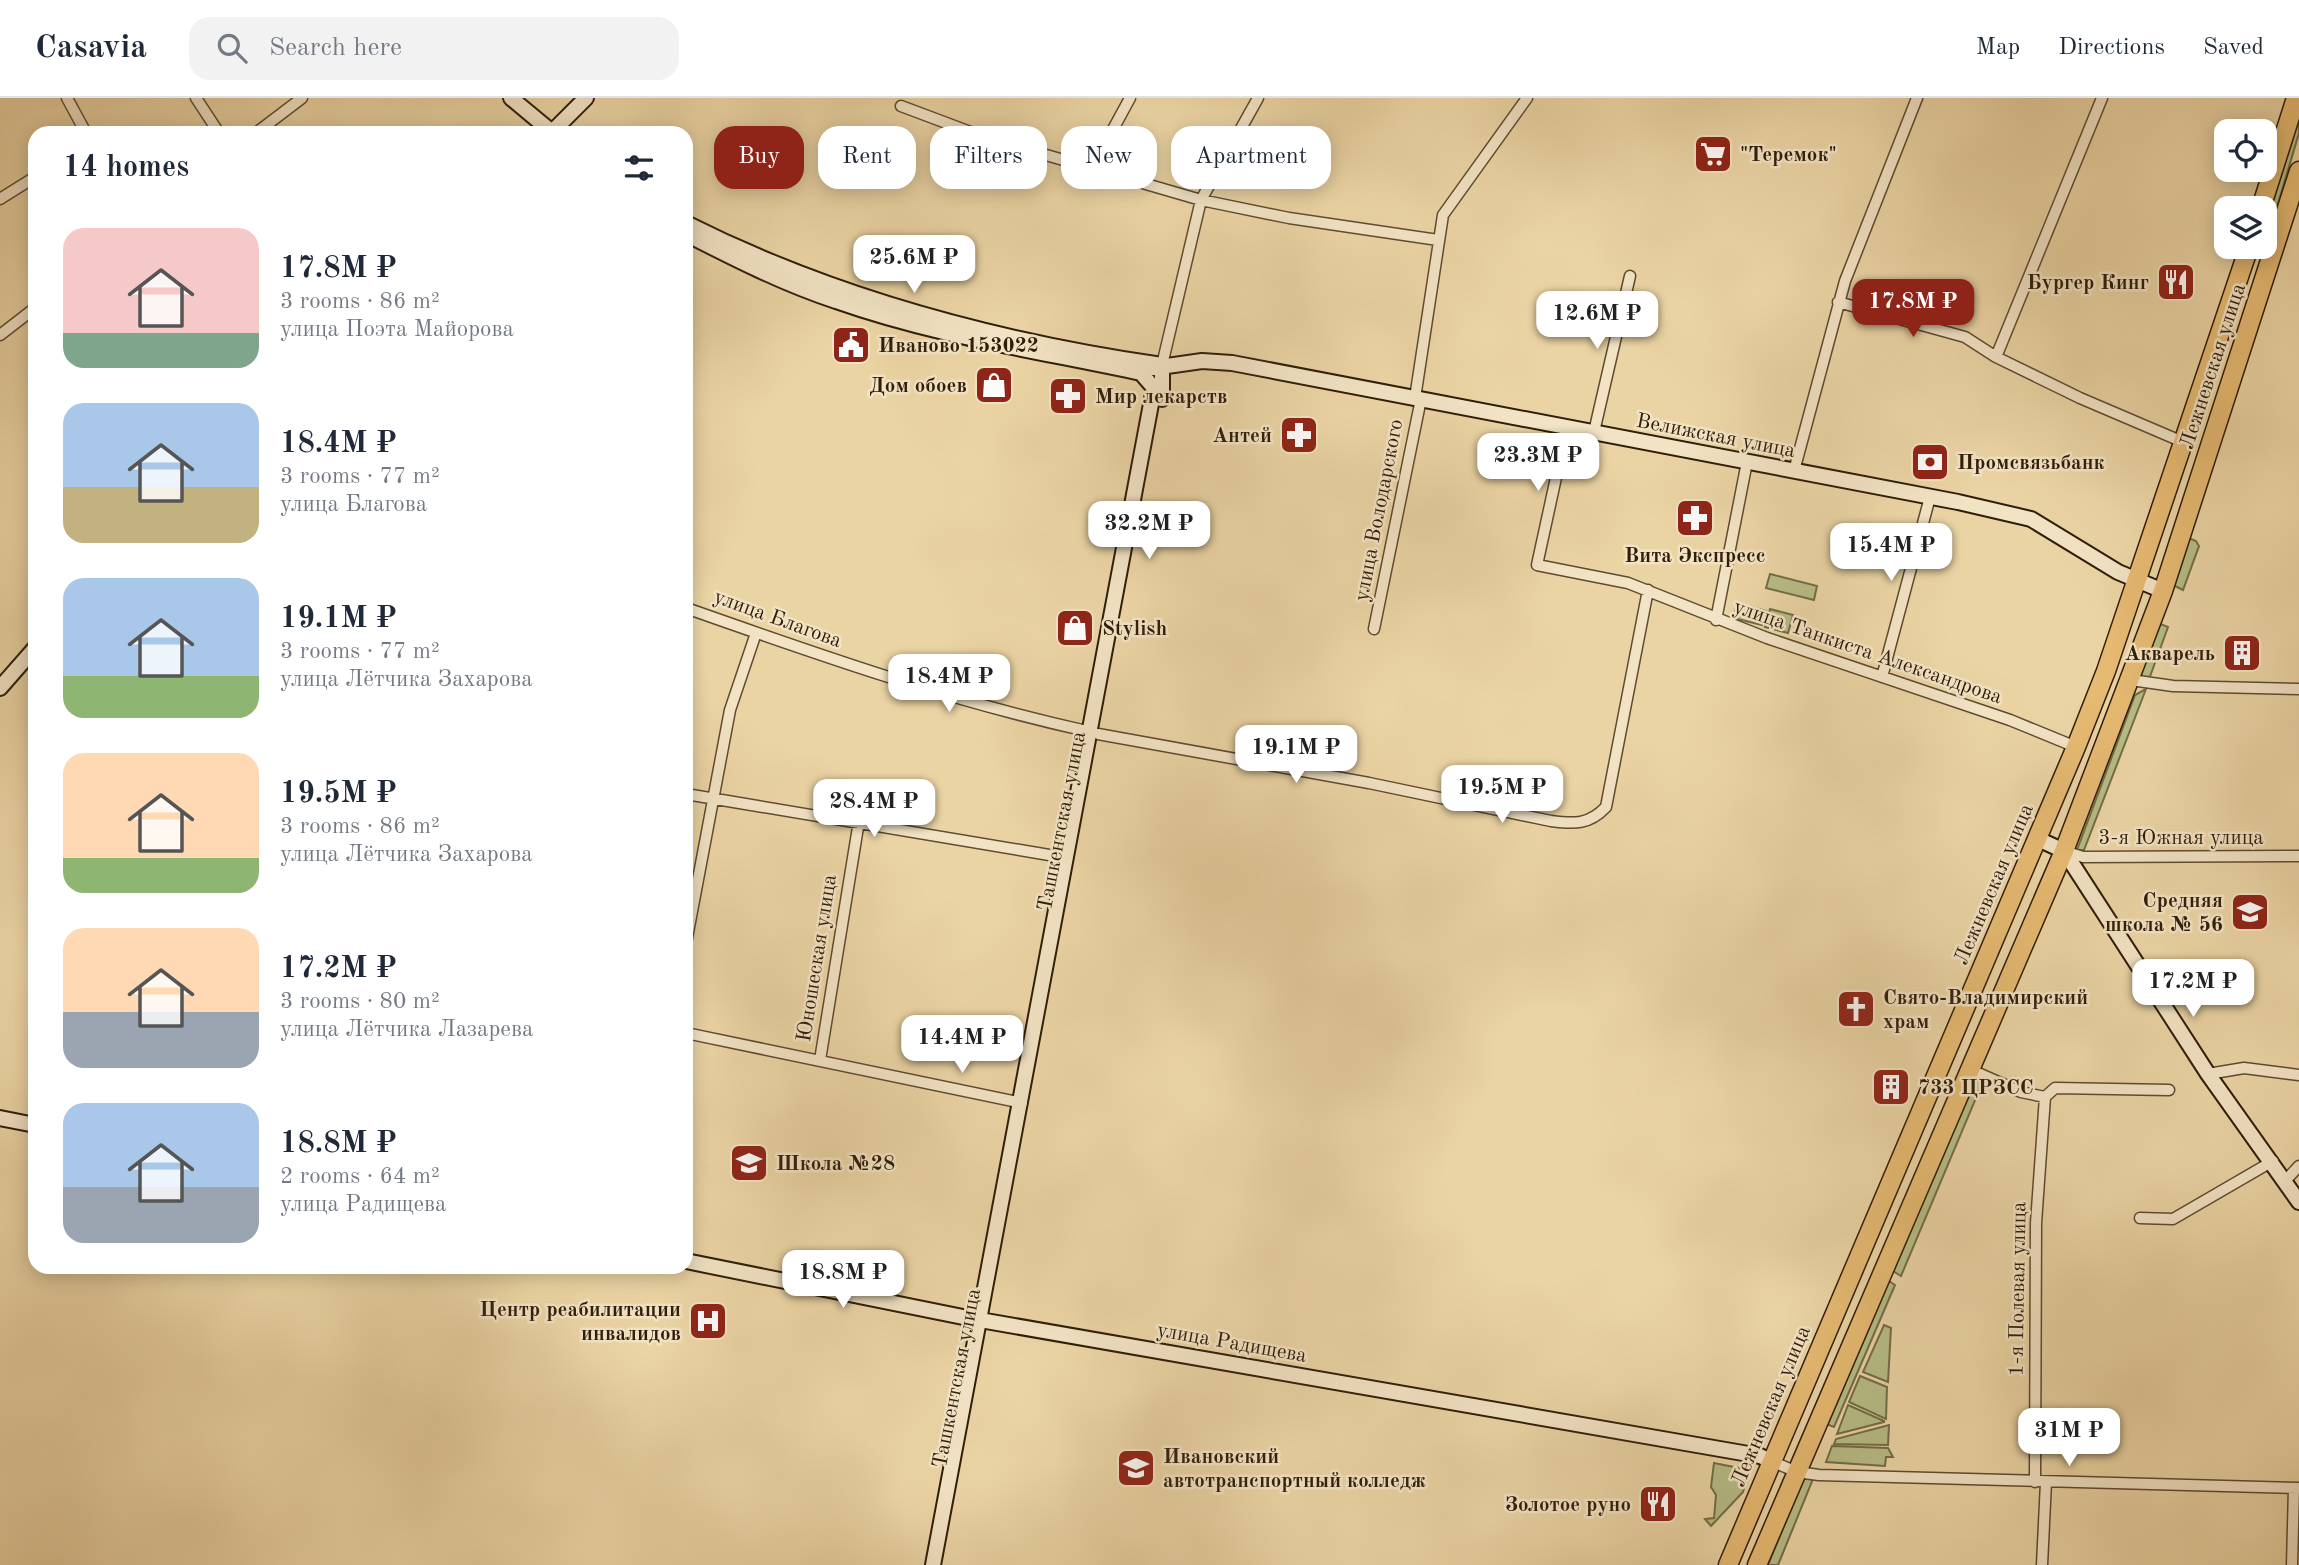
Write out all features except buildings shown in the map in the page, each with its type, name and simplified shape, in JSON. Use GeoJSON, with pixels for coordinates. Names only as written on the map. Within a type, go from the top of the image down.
{"type":"FeatureCollection","features":[{"type":"Feature","properties":{"kind":"highway"},"geometry":{"type":"LineString","coordinates":[[2265,196],[2296,98]]}},
{"type":"Feature","properties":{"kind":"highway","name":"Лежневская улица"},"geometry":{"type":"LineString","coordinates":[[1757,1565],[2064,851],[2131,680],[2163,591],[2299,171]]}},
{"type":"Feature","properties":{"kind":"highway","name":"Лежневская улица"},"geometry":{"type":"LineString","coordinates":[[1728,1565],[2076,747],[2137,581],[2244,259]]}},
{"type":"Feature","properties":{"kind":"highway"},"geometry":{"type":"LineString","coordinates":[[2253,259],[2267,270]]}},
{"type":"Feature","properties":{"kind":"main road"},"geometry":{"type":"LineString","coordinates":[[512,98],[541,126]]}},
{"type":"Feature","properties":{"kind":"main road"},"geometry":{"type":"LineString","coordinates":[[548,126],[573,98]]}},
{"type":"Feature","properties":{"kind":"main road"},"geometry":{"type":"LineString","coordinates":[[550,126],[586,98]]}},
{"type":"Feature","properties":{"kind":"main road","name":"Велижская улица"},"geometry":{"type":"LineString","coordinates":[[693,226],[784,268],[914,313],[1150,367]]}},
{"type":"Feature","properties":{"kind":"main road","name":"Велижская улица"},"geometry":{"type":"LineString","coordinates":[[693,237],[778,278],[884,316],[1026,350],[1150,367],[1202,361],[1232,363],[1930,497],[2031,519],[2084,553],[2137,581],[2163,591]]}},
{"type":"Feature","properties":{"kind":"main road"},"geometry":{"type":"LineString","coordinates":[[1150,367],[1153,384],[1158,390]]}},
{"type":"Feature","properties":{"kind":"main road","name":"Ташкентская улица"},"geometry":{"type":"LineString","coordinates":[[941,1565],[1158,390],[1150,367]]}},
{"type":"Feature","properties":{"kind":"main road"},"geometry":{"type":"LineString","coordinates":[[0,688],[28,656]]}},
{"type":"Feature","properties":{"kind":"main road"},"geometry":{"type":"LineString","coordinates":[[2038,839],[2064,851],[2208,1074],[2298,1197]]}},
{"type":"Feature","properties":{"kind":"main road"},"geometry":{"type":"LineString","coordinates":[[0,1118],[28,1124]]}},
{"type":"Feature","properties":{"kind":"main road","name":"улица Радищева"},"geometry":{"type":"LineString","coordinates":[[693,1262],[985,1320],[1759,1456],[1771,1461]]}},
{"type":"Feature","properties":{"kind":"main road","name":"Ташкентская улица"},"geometry":{"type":"LineString","coordinates":[[933,1565],[985,1320]]}},
{"type":"Feature","properties":{"kind":"street"},"geometry":{"type":"LineString","coordinates":[[66,98],[82,126]]}},
{"type":"Feature","properties":{"kind":"street"},"geometry":{"type":"LineString","coordinates":[[197,98],[215,126]]}},
{"type":"Feature","properties":{"kind":"street"},"geometry":{"type":"LineString","coordinates":[[266,126],[302,98]]}},
{"type":"Feature","properties":{"kind":"street"},"geometry":{"type":"LineString","coordinates":[[1115,126],[1130,98]]}},
{"type":"Feature","properties":{"kind":"street","name":"Ташкентская улица"},"geometry":{"type":"LineString","coordinates":[[1150,367],[1201,200],[1258,98]]}},
{"type":"Feature","properties":{"kind":"street","name":"улица Володарского"},"geometry":{"type":"LineString","coordinates":[[1374,629],[1418,398],[1443,215],[1527,98]]}},
{"type":"Feature","properties":{"kind":"street"},"geometry":{"type":"LineString","coordinates":[[1794,471],[1838,302],[1917,98]]}},
{"type":"Feature","properties":{"kind":"street"},"geometry":{"type":"LineString","coordinates":[[1996,357],[2102,98]]}},
{"type":"Feature","properties":{"kind":"street"},"geometry":{"type":"LineString","coordinates":[[901,106],[981,136],[1061,159]]}},
{"type":"Feature","properties":{"kind":"street"},"geometry":{"type":"LineString","coordinates":[[0,199],[28,181]]}},
{"type":"Feature","properties":{"kind":"street"},"geometry":{"type":"LineString","coordinates":[[1157,187],[1201,200],[1289,218],[1438,240]]}},
{"type":"Feature","properties":{"kind":"street"},"geometry":{"type":"LineString","coordinates":[[1594,432],[1630,276]]}},
{"type":"Feature","properties":{"kind":"street"},"geometry":{"type":"LineString","coordinates":[[1838,302],[1965,337],[1996,357],[2080,398],[2183,442]]}},
{"type":"Feature","properties":{"kind":"street"},"geometry":{"type":"LineString","coordinates":[[0,335],[28,313]]}},
{"type":"Feature","properties":{"kind":"street","name":"улица Танкиста Александрова"},"geometry":{"type":"LineString","coordinates":[[1567,427],[1537,565],[1628,583],[1716,620],[2010,720],[2076,747]]}},
{"type":"Feature","properties":{"kind":"street"},"geometry":{"type":"LineString","coordinates":[[1716,620],[1747,462]]}},
{"type":"Feature","properties":{"kind":"street"},"geometry":{"type":"LineString","coordinates":[[1882,677],[1930,497]]}},
{"type":"Feature","properties":{"kind":"street","name":"улица Благова"},"geometry":{"type":"LineString","coordinates":[[693,611],[941,696],[1095,733],[1381,785],[1551,821],[1581,824],[1596,818],[1606,807],[1648,590]]}},
{"type":"Feature","properties":{"kind":"street"},"geometry":{"type":"LineString","coordinates":[[693,907],[730,710],[755,633]]}},
{"type":"Feature","properties":{"kind":"street"},"geometry":{"type":"LineString","coordinates":[[2131,680],[2173,686],[2299,689]]}},
{"type":"Feature","properties":{"kind":"street"},"geometry":{"type":"LineString","coordinates":[[693,796],[1071,858]]}},
{"type":"Feature","properties":{"kind":"street","name":"Юношеская улица"},"geometry":{"type":"LineString","coordinates":[[820,1060],[859,821]]}},
{"type":"Feature","properties":{"kind":"street","name":"3-я Южная улица"},"geometry":{"type":"LineString","coordinates":[[2064,851],[2083,857],[2299,856]]}},
{"type":"Feature","properties":{"kind":"street"},"geometry":{"type":"LineString","coordinates":[[693,1033],[1025,1104]]}},
{"type":"Feature","properties":{"kind":"street"},"geometry":{"type":"LineString","coordinates":[[2208,1074],[2244,1068],[2299,1075]]}},
{"type":"Feature","properties":{"kind":"street"},"geometry":{"type":"LineString","coordinates":[[1968,1069],[2021,1092],[2045,1097],[2055,1088],[2169,1090]]}},
{"type":"Feature","properties":{"kind":"street","name":"1-я Полевая улица"},"geometry":{"type":"LineString","coordinates":[[2035,1482],[2035,1223],[2045,1097]]}},
{"type":"Feature","properties":{"kind":"street"},"geometry":{"type":"LineString","coordinates":[[2140,1218],[2174,1219],[2273,1161]]}},
{"type":"Feature","properties":{"kind":"street"},"geometry":{"type":"LineString","coordinates":[[2285,1181],[2299,1166]]}},
{"type":"Feature","properties":{"kind":"street"},"geometry":{"type":"LineString","coordinates":[[1771,1461],[1797,1472],[2035,1482],[2296,1488],[2292,1565]]}},
{"type":"Feature","properties":{"kind":"street"},"geometry":{"type":"LineString","coordinates":[[2042,1565],[2046,1482]]}},
{"type":"Feature","properties":{"kind":"green space"},"geometry":{"type":"Polygon","coordinates":[[[2299,100],[2299,133],[2277,207],[2277,196],[2273,196],[2299,100]]]}},
{"type":"Feature","properties":{"kind":"green space"},"geometry":{"type":"Polygon","coordinates":[[[2186,537],[2196,541],[2199,546],[2183,590],[2175,586],[2173,579],[2186,537]]]}},
{"type":"Feature","properties":{"kind":"green space"},"geometry":{"type":"Polygon","coordinates":[[[1770,574],[1817,586],[1814,600],[1766,588],[1770,574]]]}},
{"type":"Feature","properties":{"kind":"green space"},"geometry":{"type":"Polygon","coordinates":[[[1737,603],[1766,611],[1762,625],[1733,618],[1737,603]]]}},
{"type":"Feature","properties":{"kind":"green space"},"geometry":{"type":"Polygon","coordinates":[[[1770,609],[1793,615],[1788,633],[1765,627],[1770,609]]]}},
{"type":"Feature","properties":{"kind":"green space"},"geometry":{"type":"Polygon","coordinates":[[[2158,623],[2168,627],[2148,682],[2140,677],[2158,623]]]}},
{"type":"Feature","properties":{"kind":"green space"},"geometry":{"type":"Polygon","coordinates":[[[2146,689],[2084,850],[2077,850],[2135,695],[2146,689]]]}},
{"type":"Feature","properties":{"kind":"green space"},"geometry":{"type":"Polygon","coordinates":[[[1976,1075],[1984,1079],[1901,1276],[1893,1271],[1893,1267],[1976,1075]]]}},
{"type":"Feature","properties":{"kind":"green space"},"geometry":{"type":"Polygon","coordinates":[[[1889,1281],[1895,1285],[1834,1427],[1826,1424],[1885,1282],[1889,1281]]]}},
{"type":"Feature","properties":{"kind":"green space"},"geometry":{"type":"Polygon","coordinates":[[[1884,1325],[1891,1328],[1888,1382],[1863,1372],[1884,1325]]]}},
{"type":"Feature","properties":{"kind":"green space"},"geometry":{"type":"Polygon","coordinates":[[[1860,1376],[1887,1387],[1886,1419],[1849,1402],[1860,1376]]]}},
{"type":"Feature","properties":{"kind":"green space"},"geometry":{"type":"Polygon","coordinates":[[[1848,1405],[1884,1421],[1884,1422],[1837,1434],[1848,1405]]]}},
{"type":"Feature","properties":{"kind":"green space"},"geometry":{"type":"Polygon","coordinates":[[[1889,1425],[1888,1445],[1834,1444],[1836,1439],[1889,1425]]]}},
{"type":"Feature","properties":{"kind":"green space"},"geometry":{"type":"Polygon","coordinates":[[[1832,1446],[1888,1448],[1893,1457],[1886,1457],[1885,1466],[1826,1462],[1832,1446]]]}},
{"type":"Feature","properties":{"kind":"green space"},"geometry":{"type":"Polygon","coordinates":[[[1714,1463],[1749,1470],[1743,1492],[1711,1526],[1705,1519],[1714,1518],[1716,1495],[1711,1487],[1714,1463]]]}},
{"type":"Feature","properties":{"kind":"green space"},"geometry":{"type":"Polygon","coordinates":[[[1803,1479],[1813,1479],[1778,1565],[1768,1565],[1803,1479]]]}},
{"type":"Feature","properties":{"kind":"place","name":"\"Теремок\""},"geometry":{"type":"Point","coordinates":[1713,154]}},
{"type":"Feature","properties":{"kind":"place","name":"Бургер Кинг"},"geometry":{"type":"Point","coordinates":[2176,282]}},
{"type":"Feature","properties":{"kind":"place","name":"Иваново 153022"},"geometry":{"type":"Point","coordinates":[851,345]}},
{"type":"Feature","properties":{"kind":"place","name":"Дом обоев"},"geometry":{"type":"Point","coordinates":[994,385]}},
{"type":"Feature","properties":{"kind":"place","name":"Мир лекарств"},"geometry":{"type":"Point","coordinates":[1068,396]}},
{"type":"Feature","properties":{"kind":"place","name":"Антей"},"geometry":{"type":"Point","coordinates":[1299,435]}},
{"type":"Feature","properties":{"kind":"place","name":"Промсвязьбанк"},"geometry":{"type":"Point","coordinates":[1930,462]}},
{"type":"Feature","properties":{"kind":"place","name":"Вита Экспресс"},"geometry":{"type":"Point","coordinates":[1695,518]}},
{"type":"Feature","properties":{"kind":"place","name":"Stylish"},"geometry":{"type":"Point","coordinates":[1075,628]}},
{"type":"Feature","properties":{"kind":"place","name":"Акварель"},"geometry":{"type":"Point","coordinates":[2242,653]}},
{"type":"Feature","properties":{"kind":"place","name":"Средняя школа № 56"},"geometry":{"type":"Point","coordinates":[2250,912]}},
{"type":"Feature","properties":{"kind":"place","name":"Свято-Владимирский храм"},"geometry":{"type":"Point","coordinates":[1856,1009]}},
{"type":"Feature","properties":{"kind":"place","name":"733 ЦРЗСС"},"geometry":{"type":"Point","coordinates":[1891,1087]}},
{"type":"Feature","properties":{"kind":"place","name":"Школа №28"},"geometry":{"type":"Point","coordinates":[749,1163]}},
{"type":"Feature","properties":{"kind":"place","name":"Центр реабилитации инвалидов"},"geometry":{"type":"Point","coordinates":[708,1321]}},
{"type":"Feature","properties":{"kind":"place","name":"Ивановский автотранспортный колледж"},"geometry":{"type":"Point","coordinates":[1136,1468]}},
{"type":"Feature","properties":{"kind":"place","name":"Золотое руно"},"geometry":{"type":"Point","coordinates":[1658,1504]}}]}
